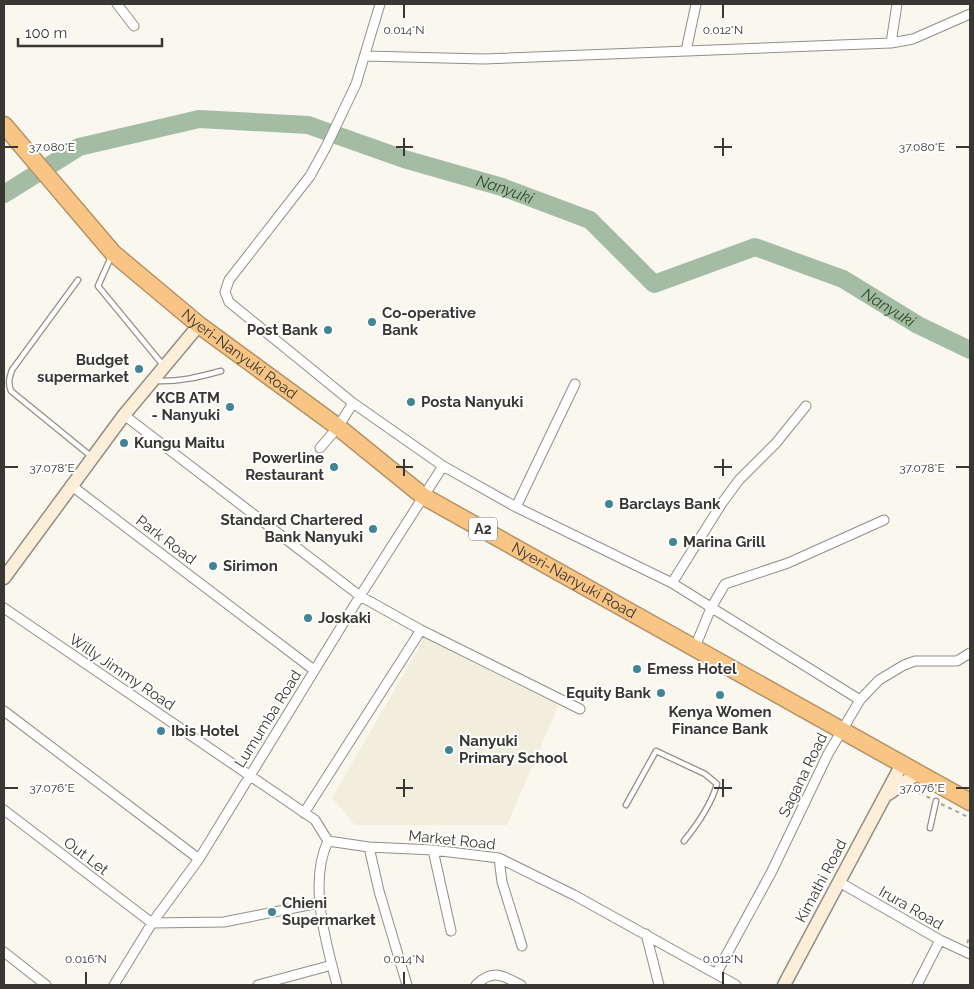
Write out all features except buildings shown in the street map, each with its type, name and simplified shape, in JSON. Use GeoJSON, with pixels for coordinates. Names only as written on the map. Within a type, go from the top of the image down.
{"type":"FeatureCollection","features":[{"type":"Feature","properties":{"kind":"highway","name":"Nyeri-Nanyuki Road"},"geometry":{"type":"LineString","coordinates":[[4,125],[113,252],[199,325],[338,427],[423,496],[970,802]]}},
{"type":"Feature","properties":{"kind":"main road"},"geometry":{"type":"LineString","coordinates":[[4,578],[124,415],[199,325]]}},
{"type":"Feature","properties":{"kind":"main road","name":"Kimathi Road"},"geometry":{"type":"LineString","coordinates":[[784,985],[888,794],[902,764]]}},
{"type":"Feature","properties":{"kind":"main road","name":"Kimathi Road"},"geometry":{"type":"LineString","coordinates":[[888,794],[918,773]]}},
{"type":"Feature","properties":{"kind":"street"},"geometry":{"type":"LineString","coordinates":[[117,4],[134,26]]}},
{"type":"Feature","properties":{"kind":"street"},"geometry":{"type":"LineString","coordinates":[[380,4],[356,84],[326,147],[310,176],[229,280],[225,292],[229,302],[353,403],[443,466],[516,507],[672,583],[860,700]]}},
{"type":"Feature","properties":{"kind":"street"},"geometry":{"type":"LineString","coordinates":[[686,51],[696,4]]}},
{"type":"Feature","properties":{"kind":"street"},"geometry":{"type":"LineString","coordinates":[[891,43],[897,4]]}},
{"type":"Feature","properties":{"kind":"street"},"geometry":{"type":"LineString","coordinates":[[365,56],[484,59],[891,43],[920,36],[970,14]]}},
{"type":"Feature","properties":{"kind":"street"},"geometry":{"type":"LineString","coordinates":[[516,507],[575,384]]}},
{"type":"Feature","properties":{"kind":"street"},"geometry":{"type":"LineString","coordinates":[[320,448],[338,427],[353,403]]}},
{"type":"Feature","properties":{"kind":"street"},"geometry":{"type":"LineString","coordinates":[[672,583],[722,503],[739,480],[776,443],[806,406]]}},
{"type":"Feature","properties":{"kind":"street"},"geometry":{"type":"LineString","coordinates":[[124,415],[360,596],[421,630],[580,710]]}},
{"type":"Feature","properties":{"kind":"street","name":"Lumumba Road"},"geometry":{"type":"LineString","coordinates":[[114,985],[152,923],[199,859],[314,670],[443,466]]}},
{"type":"Feature","properties":{"kind":"street","name":"Park Road"},"geometry":{"type":"LineString","coordinates":[[72,486],[314,670]]}},
{"type":"Feature","properties":{"kind":"street"},"geometry":{"type":"LineString","coordinates":[[695,648],[711,608],[725,584],[788,563],[884,520]]}},
{"type":"Feature","properties":{"kind":"street","name":"Willy Jimmy Road"},"geometry":{"type":"LineString","coordinates":[[4,608],[249,775]]}},
{"type":"Feature","properties":{"kind":"street"},"geometry":{"type":"LineString","coordinates":[[304,813],[421,630]]}},
{"type":"Feature","properties":{"kind":"street","name":"Sagana Road"},"geometry":{"type":"LineString","coordinates":[[716,974],[771,873],[828,754],[860,700],[879,680],[904,665],[914,661],[957,661],[970,653]]}},
{"type":"Feature","properties":{"kind":"street"},"geometry":{"type":"LineString","coordinates":[[4,711],[199,859]]}},
{"type":"Feature","properties":{"kind":"street"},"geometry":{"type":"LineString","coordinates":[[249,775],[315,820],[328,841],[320,862],[319,903],[337,985]]}},
{"type":"Feature","properties":{"kind":"street","name":"Out Let"},"geometry":{"type":"LineString","coordinates":[[4,810],[152,923]]}},
{"type":"Feature","properties":{"kind":"street","name":"Market Road"},"geometry":{"type":"LineString","coordinates":[[328,841],[369,847],[433,850],[499,858],[574,895],[736,985]]}},
{"type":"Feature","properties":{"kind":"street"},"geometry":{"type":"LineString","coordinates":[[369,847],[379,891],[407,985]]}},
{"type":"Feature","properties":{"kind":"street"},"geometry":{"type":"LineString","coordinates":[[433,850],[451,931]]}},
{"type":"Feature","properties":{"kind":"street"},"geometry":{"type":"LineString","coordinates":[[499,858],[502,882],[522,946]]}},
{"type":"Feature","properties":{"kind":"street","name":"Irura Road"},"geometry":{"type":"LineString","coordinates":[[839,882],[940,940],[970,954]]}},
{"type":"Feature","properties":{"kind":"street"},"geometry":{"type":"LineString","coordinates":[[152,923],[224,922],[319,903]]}},
{"type":"Feature","properties":{"kind":"street"},"geometry":{"type":"LineString","coordinates":[[646,934],[659,985]]}},
{"type":"Feature","properties":{"kind":"street"},"geometry":{"type":"LineString","coordinates":[[917,985],[940,940]]}},
{"type":"Feature","properties":{"kind":"street"},"geometry":{"type":"LineString","coordinates":[[4,952],[46,985]]}},
{"type":"Feature","properties":{"kind":"street"},"geometry":{"type":"LineString","coordinates":[[258,985],[332,965]]}},
{"type":"Feature","properties":{"kind":"street"},"geometry":{"type":"LineString","coordinates":[[476,985],[484,977],[506,976],[520,985]]}},
{"type":"Feature","properties":{"kind":"lane"},"geometry":{"type":"LineString","coordinates":[[113,252],[98,286],[164,366]]}},
{"type":"Feature","properties":{"kind":"lane"},"geometry":{"type":"LineString","coordinates":[[78,280],[12,370],[9,386],[12,391],[93,457]]}},
{"type":"Feature","properties":{"kind":"lane"},"geometry":{"type":"LineString","coordinates":[[152,381],[172,382],[221,371]]}},
{"type":"Feature","properties":{"kind":"lane"},"geometry":{"type":"LineString","coordinates":[[626,805],[656,751],[705,774],[717,784],[714,794],[695,827],[684,841]]}},
{"type":"Feature","properties":{"kind":"lane"},"geometry":{"type":"LineString","coordinates":[[930,828],[936,801]]}},
{"type":"Feature","properties":{"kind":"path"},"geometry":{"type":"LineString","coordinates":[[906,793],[913,790],[970,818]]}},
{"type":"Feature","properties":{"kind":"shaded area","name":"Nanyuki Primary School"},"geometry":{"type":"Polygon","coordinates":[[[426,635],[560,702],[507,825],[355,825],[332,798],[426,635]]]}},
{"type":"Feature","properties":{"kind":"waterway","name":"Nanyuki"},"geometry":{"type":"LineString","coordinates":[[4,194],[79,147],[199,119],[308,125],[404,159],[502,187],[590,220],[654,284],[755,247],[843,279],[918,325],[970,350]]}},
{"type":"Feature","properties":{"kind":"place","name":"Co-operative Bank"},"geometry":{"type":"Point","coordinates":[372,322]}},
{"type":"Feature","properties":{"kind":"place","name":"Post Bank"},"geometry":{"type":"Point","coordinates":[328,330]}},
{"type":"Feature","properties":{"kind":"place","name":"Budget supermarket"},"geometry":{"type":"Point","coordinates":[139,369]}},
{"type":"Feature","properties":{"kind":"place","name":"Posta Nanyuki"},"geometry":{"type":"Point","coordinates":[411,402]}},
{"type":"Feature","properties":{"kind":"place","name":"KCB ATM - Nanyuki"},"geometry":{"type":"Point","coordinates":[230,407]}},
{"type":"Feature","properties":{"kind":"place","name":"Kungu Maitu"},"geometry":{"type":"Point","coordinates":[124,443]}},
{"type":"Feature","properties":{"kind":"place","name":"Powerline Restaurant"},"geometry":{"type":"Point","coordinates":[334,467]}},
{"type":"Feature","properties":{"kind":"place","name":"Barclays Bank"},"geometry":{"type":"Point","coordinates":[609,504]}},
{"type":"Feature","properties":{"kind":"place","name":"Standard Chartered Bank Nanyuki"},"geometry":{"type":"Point","coordinates":[373,529]}},
{"type":"Feature","properties":{"kind":"place","name":"Marina Grill"},"geometry":{"type":"Point","coordinates":[673,542]}},
{"type":"Feature","properties":{"kind":"place","name":"Sirimon"},"geometry":{"type":"Point","coordinates":[213,566]}},
{"type":"Feature","properties":{"kind":"place","name":"Joskaki"},"geometry":{"type":"Point","coordinates":[308,618]}},
{"type":"Feature","properties":{"kind":"place","name":"Emess Hotel"},"geometry":{"type":"Point","coordinates":[637,669]}},
{"type":"Feature","properties":{"kind":"place","name":"Equity Bank"},"geometry":{"type":"Point","coordinates":[661,693]}},
{"type":"Feature","properties":{"kind":"place","name":"Kenya Women Finance Bank"},"geometry":{"type":"Point","coordinates":[720,695]}},
{"type":"Feature","properties":{"kind":"place","name":"Ibis Hotel"},"geometry":{"type":"Point","coordinates":[161,731]}},
{"type":"Feature","properties":{"kind":"place","name":"Nanyuki Primary School"},"geometry":{"type":"Point","coordinates":[449,750]}},
{"type":"Feature","properties":{"kind":"place","name":"Chieni Supermarket"},"geometry":{"type":"Point","coordinates":[272,912]}}]}
